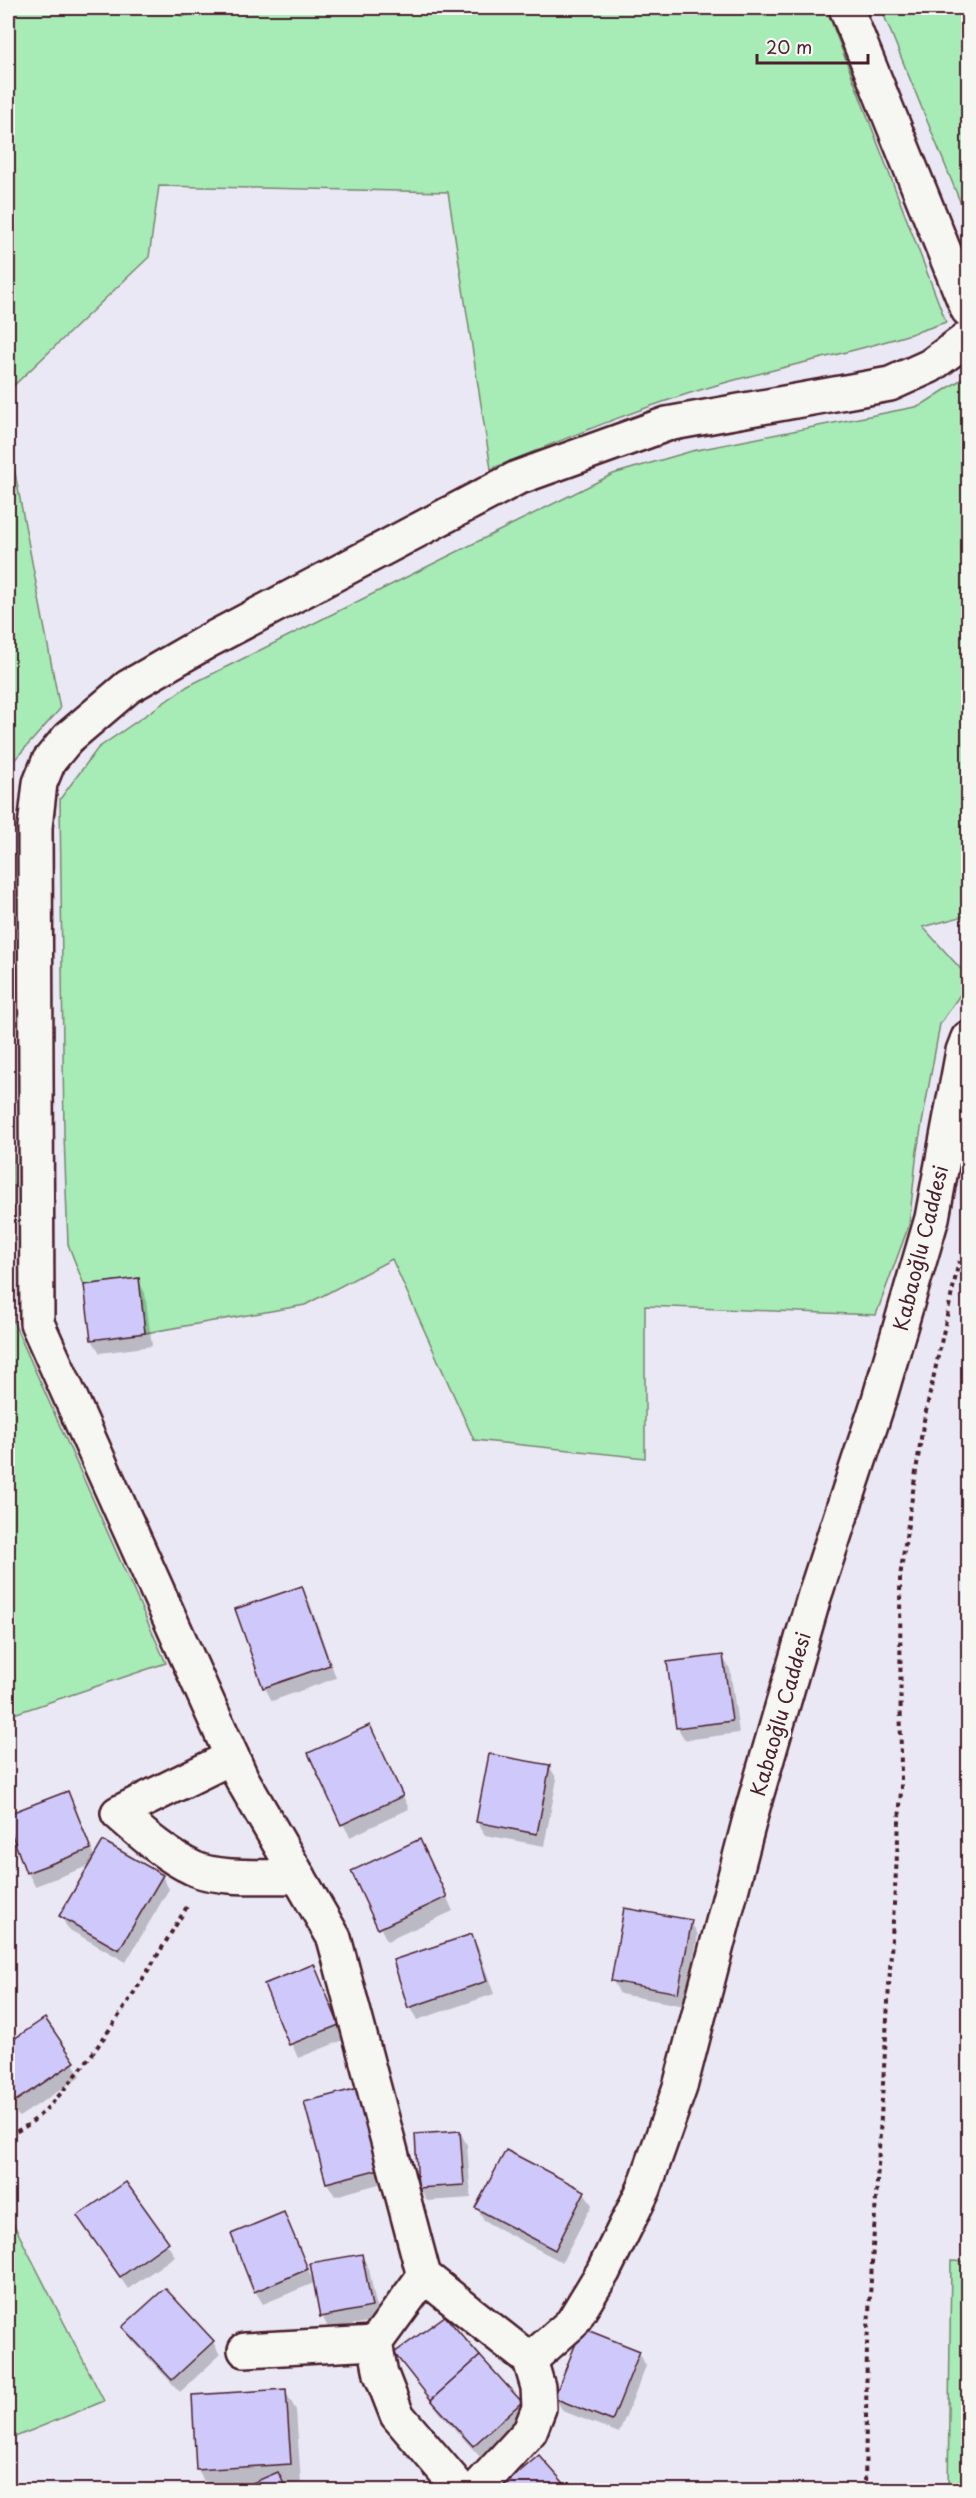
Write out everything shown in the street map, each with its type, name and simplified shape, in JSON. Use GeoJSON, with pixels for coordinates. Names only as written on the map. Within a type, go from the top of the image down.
{"type":"FeatureCollection","features":[{"type":"Feature","properties":{"kind":"street"},"geometry":{"type":"LineString","coordinates":[[846,8],[969,310]]}},
{"type":"Feature","properties":{"kind":"street"},"geometry":{"type":"LineString","coordinates":[[476,2490],[530,2431],[539,2408],[538,2387],[530,2360],[424,2276],[334,1938],[242,1779],[37,1323],[35,827],[40,783],[50,761],[68,738],[128,687],[206,642],[517,478],[667,424],[890,384],[930,366],[969,338]]}},
{"type":"Feature","properties":{"kind":"street","name":"Kabaoğlu Caddesi"},"geometry":{"type":"LineString","coordinates":[[530,2360],[572,2323],[603,2272],[644,2189],[680,2087],[753,1807],[815,1594],[878,1403],[932,1218],[963,1051],[969,1038]]}},
{"type":"Feature","properties":{"kind":"street"},"geometry":{"type":"LineString","coordinates":[[232,1756],[118,1813],[151,1841],[194,1869],[234,1876],[299,1877]]}},
{"type":"Feature","properties":{"kind":"street"},"geometry":{"type":"LineString","coordinates":[[424,2276],[375,2343],[381,2374],[397,2415],[461,2490]]}},
{"type":"Feature","properties":{"kind":"street"},"geometry":{"type":"LineString","coordinates":[[245,2350],[375,2343]]}},
{"type":"Feature","properties":{"kind":"path"},"geometry":{"type":"LineString","coordinates":[[865,2490],[867,2334],[901,1790],[900,1577],[923,1425],[960,1257]]}},
{"type":"Feature","properties":{"kind":"path"},"geometry":{"type":"LineString","coordinates":[[8,2134],[15,2132],[49,2108],[101,2043],[209,1872]]}},
{"type":"Feature","properties":{"kind":"green space"},"geometry":{"type":"Polygon","coordinates":[[[8,8],[173,8],[182,17],[206,8],[826,8],[946,322],[868,346],[735,380],[673,399],[612,420],[491,469],[448,192],[159,186],[149,257],[8,391],[8,8]]]}},
{"type":"Feature","properties":{"kind":"green space"},"geometry":{"type":"Polygon","coordinates":[[[881,8],[968,8],[968,221],[881,8]]]}},
{"type":"Feature","properties":{"kind":"green space"},"geometry":{"type":"Polygon","coordinates":[[[968,375],[968,915],[923,927],[968,977],[968,983],[940,1024],[917,1151],[909,1225],[876,1315],[645,1306],[645,1458],[474,1440],[392,1259],[305,1305],[145,1333],[139,1278],[84,1285],[68,1244],[64,1135],[60,799],[98,748],[188,686],[613,474],[692,451],[920,406],[968,375]]]}},
{"type":"Feature","properties":{"kind":"green space"},"geometry":{"type":"Polygon","coordinates":[[[8,436],[60,709],[10,765],[13,1321],[166,1663],[8,1716],[8,436]]]}},
{"type":"Feature","properties":{"kind":"green space"},"geometry":{"type":"Polygon","coordinates":[[[8,2213],[104,2401],[8,2440],[8,2213]]]}},
{"type":"Feature","properties":{"kind":"green space"},"geometry":{"type":"Polygon","coordinates":[[[951,2261],[968,2262],[968,2490],[948,2490],[951,2261]]]}},
{"type":"Feature","properties":{"kind":"building"},"geometry":{"type":"Polygon","coordinates":[[[139,1278],[145,1333],[91,1340],[84,1285],[139,1278]]]}},
{"type":"Feature","properties":{"kind":"building"},"geometry":{"type":"Polygon","coordinates":[[[302,1586],[330,1665],[263,1688],[235,1609],[302,1586]]]}},
{"type":"Feature","properties":{"kind":"building"},"geometry":{"type":"Polygon","coordinates":[[[723,1655],[732,1721],[676,1728],[667,1662],[723,1655]]]}},
{"type":"Feature","properties":{"kind":"building"},"geometry":{"type":"Polygon","coordinates":[[[370,1725],[403,1796],[341,1825],[308,1753],[370,1725]]]}},
{"type":"Feature","properties":{"kind":"building"},"geometry":{"type":"Polygon","coordinates":[[[489,1754],[550,1765],[537,1834],[476,1822],[489,1754]]]}},
{"type":"Feature","properties":{"kind":"building"},"geometry":{"type":"Polygon","coordinates":[[[68,1791],[91,1849],[26,1873],[8,1824],[8,1814],[68,1791]]]}},
{"type":"Feature","properties":{"kind":"building"},"geometry":{"type":"Polygon","coordinates":[[[420,1839],[447,1897],[378,1929],[351,1871],[420,1839]]]}},
{"type":"Feature","properties":{"kind":"building"},"geometry":{"type":"Polygon","coordinates":[[[103,1841],[163,1875],[119,1950],[59,1916],[103,1841]]]}},
{"type":"Feature","properties":{"kind":"building"},"geometry":{"type":"Polygon","coordinates":[[[624,1908],[692,1920],[678,1993],[611,1981],[624,1908]]]}},
{"type":"Feature","properties":{"kind":"building"},"geometry":{"type":"Polygon","coordinates":[[[472,1934],[487,1981],[408,2008],[393,1960],[472,1934]]]}},
{"type":"Feature","properties":{"kind":"building"},"geometry":{"type":"Polygon","coordinates":[[[314,1964],[339,2025],[289,2045],[264,1984],[314,1964]]]}},
{"type":"Feature","properties":{"kind":"building"},"geometry":{"type":"Polygon","coordinates":[[[45,2018],[75,2062],[11,2104],[8,2100],[8,2043],[45,2018]]]}},
{"type":"Feature","properties":{"kind":"building"},"geometry":{"type":"Polygon","coordinates":[[[362,2087],[383,2168],[326,2183],[304,2102],[362,2087]]]}},
{"type":"Feature","properties":{"kind":"building"},"geometry":{"type":"Polygon","coordinates":[[[460,2131],[464,2185],[418,2188],[415,2134],[460,2131]]]}},
{"type":"Feature","properties":{"kind":"building"},"geometry":{"type":"Polygon","coordinates":[[[506,2150],[585,2191],[555,2250],[475,2208],[506,2150]]]}},
{"type":"Feature","properties":{"kind":"building"},"geometry":{"type":"Polygon","coordinates":[[[126,2182],[169,2242],[120,2277],[77,2216],[126,2182]]]}},
{"type":"Feature","properties":{"kind":"building"},"geometry":{"type":"Polygon","coordinates":[[[284,2212],[308,2269],[254,2292],[231,2234],[284,2212]]]}},
{"type":"Feature","properties":{"kind":"building"},"geometry":{"type":"Polygon","coordinates":[[[362,2254],[372,2307],[320,2317],[310,2263],[362,2254]]]}},
{"type":"Feature","properties":{"kind":"building"},"geometry":{"type":"Polygon","coordinates":[[[165,2288],[214,2341],[172,2380],[122,2327],[165,2288]]]}},
{"type":"Feature","properties":{"kind":"building"},"geometry":{"type":"Polygon","coordinates":[[[445,2316],[480,2356],[431,2400],[394,2353],[445,2316]]]}},
{"type":"Feature","properties":{"kind":"building"},"geometry":{"type":"Polygon","coordinates":[[[582,2328],[640,2351],[612,2421],[554,2398],[582,2328]]]}},
{"type":"Feature","properties":{"kind":"building"},"geometry":{"type":"Polygon","coordinates":[[[480,2356],[522,2402],[473,2446],[431,2400],[480,2356]]]}},
{"type":"Feature","properties":{"kind":"building"},"geometry":{"type":"Polygon","coordinates":[[[286,2389],[291,2464],[196,2470],[192,2395],[286,2389]]]}},
{"type":"Feature","properties":{"kind":"building"},"geometry":{"type":"Polygon","coordinates":[[[539,2455],[570,2490],[505,2490],[502,2487],[539,2455]]]}},
{"type":"Feature","properties":{"kind":"building"},"geometry":{"type":"Polygon","coordinates":[[[278,2472],[287,2490],[236,2490],[278,2472]]]}}]}
